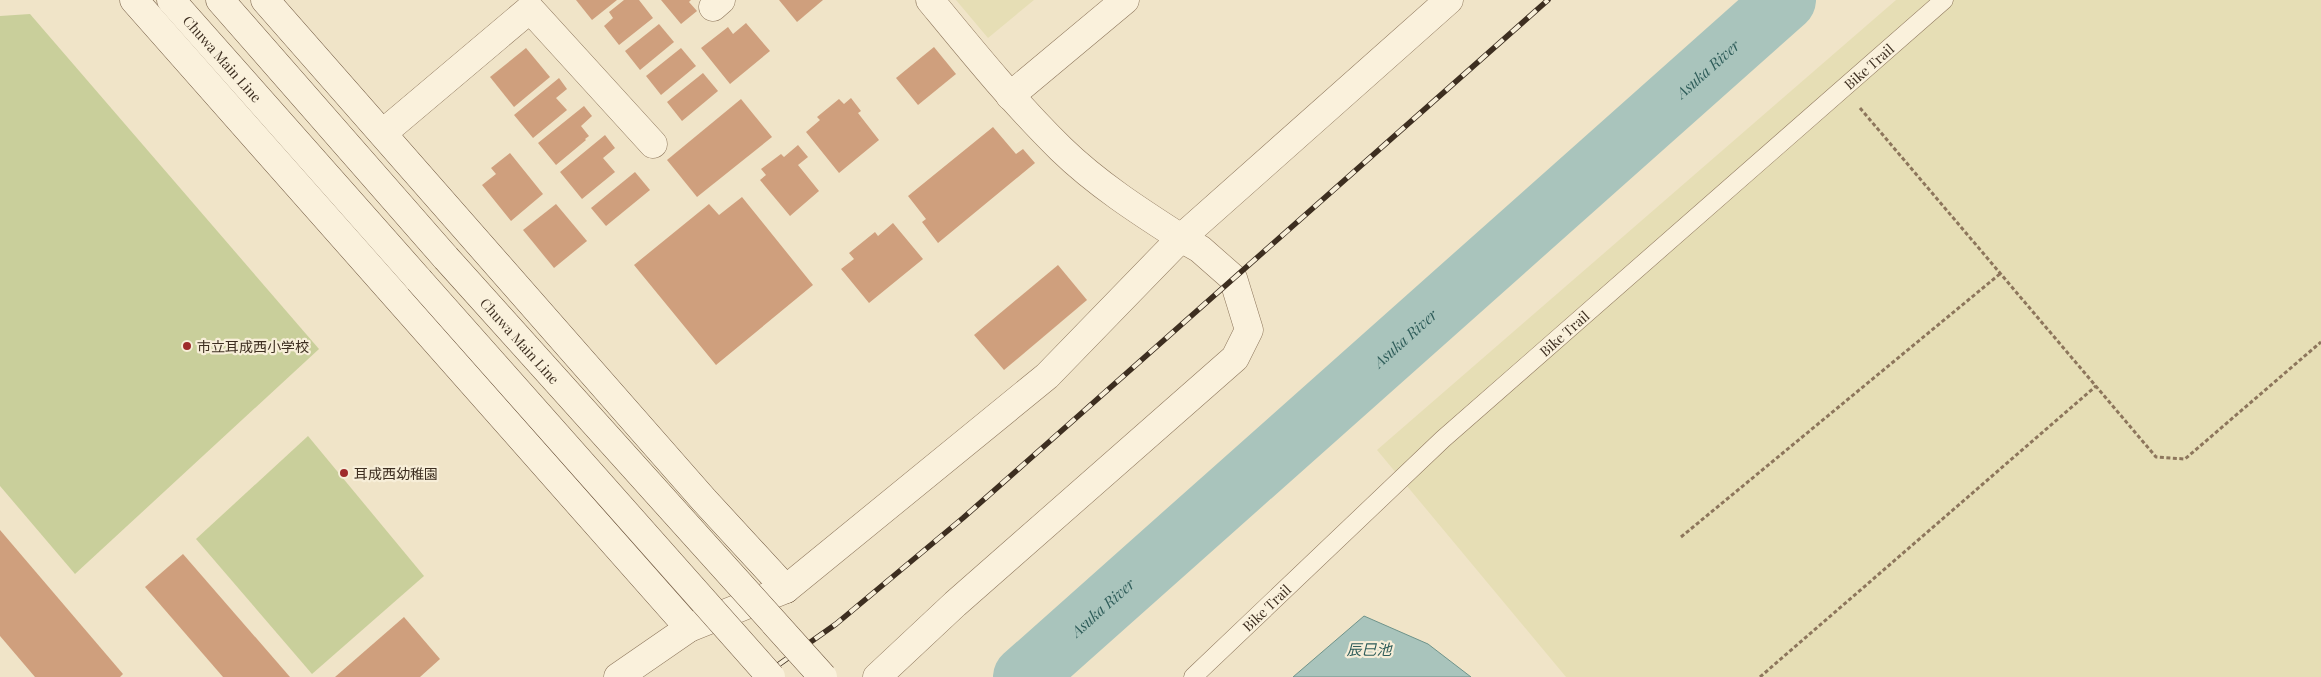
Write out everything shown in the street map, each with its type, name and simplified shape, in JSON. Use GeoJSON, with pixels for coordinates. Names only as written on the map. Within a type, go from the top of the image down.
{"type":"FeatureCollection","features":[{"type":"Feature","properties":{"kind":"main road"},"geometry":{"type":"LineString","coordinates":[[134,0],[689,628]]}},
{"type":"Feature","properties":{"kind":"main road","name":"Chuwa Main Line"},"geometry":{"type":"LineString","coordinates":[[171,0],[770,677]]}},
{"type":"Feature","properties":{"kind":"main road","name":"Chuwa Main Line"},"geometry":{"type":"LineString","coordinates":[[220,0],[446,258],[823,677]]}},
{"type":"Feature","properties":{"kind":"main road"},"geometry":{"type":"LineString","coordinates":[[265,0],[704,500],[786,589]]}},
{"type":"Feature","properties":{"kind":"main road"},"geometry":{"type":"LineString","coordinates":[[877,677],[955,604],[1236,358],[1249,330],[1233,278],[1200,249],[1127,204],[1062,150],[1010,96],[930,0]]}},
{"type":"Feature","properties":{"kind":"main road"},"geometry":{"type":"LineString","coordinates":[[1010,96],[1124,0]]}},
{"type":"Feature","properties":{"kind":"main road"},"geometry":{"type":"LineString","coordinates":[[618,677],[689,628],[786,589],[1047,376],[1181,238],[1449,0]]}},
{"type":"Feature","properties":{"kind":"main road"},"geometry":{"type":"LineString","coordinates":[[383,133],[530,9],[653,144]]}},
{"type":"Feature","properties":{"kind":"lane","name":"Bike Trail"},"geometry":{"type":"LineString","coordinates":[[1193,677],[1443,439],[1944,0]]}},
{"type":"Feature","properties":{"kind":"path"},"geometry":{"type":"LineString","coordinates":[[1842,89],[1869,117],[2156,457],[2185,459],[2321,342]]}},
{"type":"Feature","properties":{"kind":"path"},"geometry":{"type":"LineString","coordinates":[[1681,537],[2001,273]]}},
{"type":"Feature","properties":{"kind":"path"},"geometry":{"type":"LineString","coordinates":[[1760,677],[2096,386]]}},
{"type":"Feature","properties":{"kind":"shaded area"},"geometry":{"type":"Polygon","coordinates":[[[956,0],[1034,0],[988,38],[956,0]]]}},
{"type":"Feature","properties":{"kind":"shaded area"},"geometry":{"type":"Polygon","coordinates":[[[1896,0],[2321,0],[2321,677],[1566,677],[1377,450],[1896,0]]]}},
{"type":"Feature","properties":{"kind":"green space","name":"市立耳成西小学校"},"geometry":{"type":"Polygon","coordinates":[[[30,14],[319,349],[75,574],[0,486],[0,16],[30,14]]]}},
{"type":"Feature","properties":{"kind":"green space"},"geometry":{"type":"Polygon","coordinates":[[[308,436],[424,576],[312,674],[196,539],[308,436]]]}},
{"type":"Feature","properties":{"kind":"water","name":"辰巳池"},"geometry":{"type":"Polygon","coordinates":[[[1364,616],[1428,644],[1471,677],[1293,677],[1364,616]]]}},
{"type":"Feature","properties":{"kind":"building"},"geometry":{"type":"Polygon","coordinates":[[[576,0],[617,0],[592,20],[576,0]]]}},
{"type":"Feature","properties":{"kind":"building"},"geometry":{"type":"Polygon","coordinates":[[[624,0],[639,0],[653,18],[619,45],[604,26],[613,18],[609,12],[624,0]]]}},
{"type":"Feature","properties":{"kind":"building"},"geometry":{"type":"Polygon","coordinates":[[[661,0],[691,0],[689,2],[697,11],[681,24],[661,0]]]}},
{"type":"Feature","properties":{"kind":"building"},"geometry":{"type":"Polygon","coordinates":[[[779,0],[823,0],[797,22],[779,0]]]}},
{"type":"Feature","properties":{"kind":"building"},"geometry":{"type":"Polygon","coordinates":[[[746,23],[770,51],[730,84],[701,48],[728,27],[733,34],[746,23]]]}},
{"type":"Feature","properties":{"kind":"building"},"geometry":{"type":"Polygon","coordinates":[[[659,24],[674,42],[640,70],[625,51],[659,24]]]}},
{"type":"Feature","properties":{"kind":"building"},"geometry":{"type":"Polygon","coordinates":[[[934,47],[956,74],[918,105],[896,78],[934,47]]]}},
{"type":"Feature","properties":{"kind":"building"},"geometry":{"type":"Polygon","coordinates":[[[526,48],[550,77],[514,107],[490,77],[526,48]]]}},
{"type":"Feature","properties":{"kind":"building"},"geometry":{"type":"Polygon","coordinates":[[[681,48],[696,66],[661,95],[646,76],[681,48]]]}},
{"type":"Feature","properties":{"kind":"building"},"geometry":{"type":"Polygon","coordinates":[[[703,73],[718,91],[682,121],[667,102],[703,73]]]}},
{"type":"Feature","properties":{"kind":"building"},"geometry":{"type":"Polygon","coordinates":[[[559,78],[567,89],[556,98],[567,110],[533,138],[514,115],[559,78]]]}},
{"type":"Feature","properties":{"kind":"building"},"geometry":{"type":"Polygon","coordinates":[[[851,98],[861,111],[858,113],[879,140],[839,173],[806,132],[820,120],[817,117],[839,99],[844,104],[851,98]]]}},
{"type":"Feature","properties":{"kind":"building"},"geometry":{"type":"Polygon","coordinates":[[[741,99],[772,137],[697,197],[667,160],[741,99]]]}},
{"type":"Feature","properties":{"kind":"building"},"geometry":{"type":"Polygon","coordinates":[[[584,106],[592,116],[581,126],[589,136],[556,165],[538,143],[584,106]]]}},
{"type":"Feature","properties":{"kind":"building"},"geometry":{"type":"Polygon","coordinates":[[[993,127],[1016,154],[1023,149],[1035,163],[938,243],[922,222],[926,219],[908,196],[993,127]]]}},
{"type":"Feature","properties":{"kind":"building"},"geometry":{"type":"Polygon","coordinates":[[[605,135],[615,148],[603,158],[615,172],[582,199],[560,172],[605,135]]]}},
{"type":"Feature","properties":{"kind":"building"},"geometry":{"type":"Polygon","coordinates":[[[798,145],[808,157],[798,165],[819,191],[790,216],[760,180],[766,175],[761,169],[781,154],[784,157],[798,145]]]}},
{"type":"Feature","properties":{"kind":"building"},"geometry":{"type":"Polygon","coordinates":[[[510,153],[543,194],[511,221],[482,185],[496,174],[491,168],[510,153]]]}},
{"type":"Feature","properties":{"kind":"building"},"geometry":{"type":"Polygon","coordinates":[[[635,172],[650,190],[606,226],[591,208],[635,172]]]}},
{"type":"Feature","properties":{"kind":"building"},"geometry":{"type":"Polygon","coordinates":[[[742,197],[813,285],[716,365],[634,265],[709,204],[719,215],[742,197]]]}},
{"type":"Feature","properties":{"kind":"building"},"geometry":{"type":"Polygon","coordinates":[[[556,204],[587,241],[554,268],[523,230],[556,204]]]}},
{"type":"Feature","properties":{"kind":"building"},"geometry":{"type":"Polygon","coordinates":[[[893,223],[923,259],[869,303],[841,269],[854,259],[849,253],[875,232],[878,236],[893,223]]]}},
{"type":"Feature","properties":{"kind":"building"},"geometry":{"type":"Polygon","coordinates":[[[1058,265],[1087,300],[1004,370],[974,335],[1058,265]]]}},
{"type":"Feature","properties":{"kind":"building"},"geometry":{"type":"Polygon","coordinates":[[[0,530],[123,674],[120,677],[35,677],[0,636],[0,530]]]}},
{"type":"Feature","properties":{"kind":"building"},"geometry":{"type":"Polygon","coordinates":[[[183,554],[290,677],[223,677],[145,587],[183,554]]]}},
{"type":"Feature","properties":{"kind":"building"},"geometry":{"type":"Polygon","coordinates":[[[404,617],[440,659],[420,677],[335,677],[404,617]]]}},
{"type":"Feature","properties":{"kind":"waterway","name":"Asuka River"},"geometry":{"type":"LineString","coordinates":[[1024,677],[1785,0]]}},
{"type":"Feature","properties":{"kind":"railway"},"geometry":{"type":"LineString","coordinates":[[761,677],[836,624],[963,518],[1548,0]]}},
{"type":"Feature","properties":{"kind":"place","name":"市立耳成西小学校"},"geometry":{"type":"Point","coordinates":[187,346]}},
{"type":"Feature","properties":{"kind":"place","name":"耳成西幼稚園"},"geometry":{"type":"Point","coordinates":[344,473]}}]}
